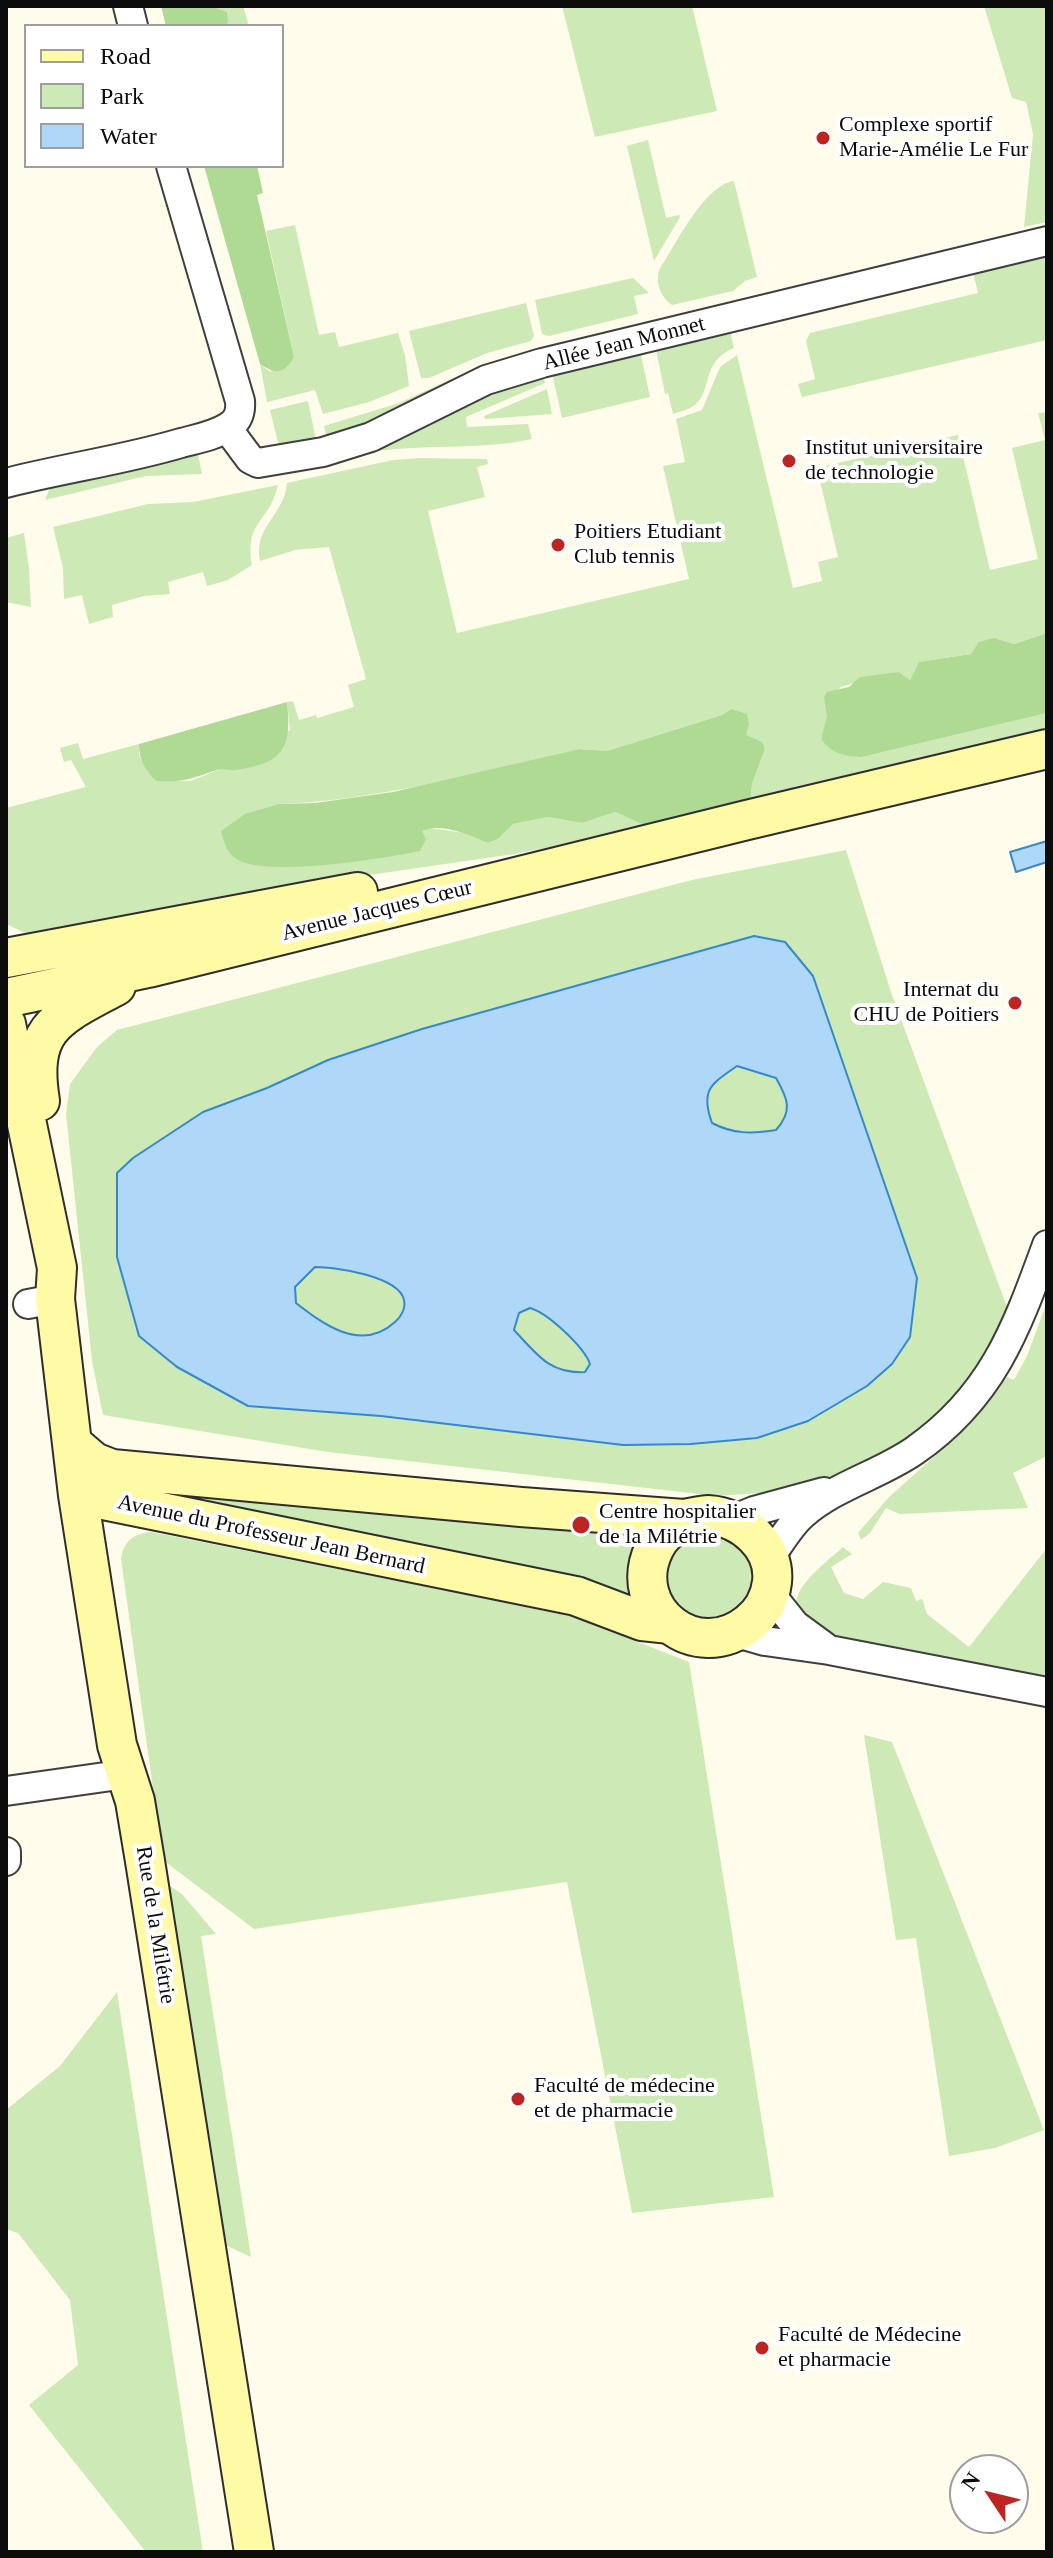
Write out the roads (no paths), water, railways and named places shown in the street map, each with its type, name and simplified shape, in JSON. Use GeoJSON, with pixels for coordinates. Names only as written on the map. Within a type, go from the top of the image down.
{"type":"FeatureCollection","features":[{"type":"Feature","properties":{"kind":"street"},"geometry":{"type":"LineString","coordinates":[[6,483],[166,448],[227,428],[238,418],[240,401],[172,168]]}},
{"type":"Feature","properties":{"kind":"street","name":"Allée Jean Monnet"},"geometry":{"type":"LineString","coordinates":[[227,428],[250,459],[258,463],[323,452],[371,437],[486,380],[542,363],[1047,241]]}},
{"type":"Feature","properties":{"kind":"street","name":"Avenue Jacques Cœur"},"geometry":{"type":"LineString","coordinates":[[6,998],[148,968],[1047,749]]}},
{"type":"Feature","properties":{"kind":"street","name":"Avenue Jacques Cœur"},"geometry":{"type":"LineString","coordinates":[[6,958],[747,820]]}},
{"type":"Feature","properties":{"kind":"street"},"geometry":{"type":"LineString","coordinates":[[43,1195],[41,1107],[35,1071],[40,1044],[72,1009],[148,968]]}},
{"type":"Feature","properties":{"kind":"street","name":"Rue de la Milétrie"},"geometry":{"type":"LineString","coordinates":[[6,1024],[57,1268],[42,1302]]}},
{"type":"Feature","properties":{"kind":"street","name":"Rue de la Milétrie"},"geometry":{"type":"LineString","coordinates":[[6,1127],[74,1445],[78,1495],[117,1745],[135,1801],[254,2552]]}},
{"type":"Feature","properties":{"kind":"street","name":"Avenue du Professeur Jean Bernard"},"geometry":{"type":"LineString","coordinates":[[770,1557],[801,1515],[880,1472],[938,1433],[985,1382],[1018,1322],[1047,1245]]}},
{"type":"Feature","properties":{"kind":"street","name":"Avenue du Professeur Jean Bernard"},"geometry":{"type":"LineString","coordinates":[[74,1445],[94,1462],[112,1469],[684,1519],[708,1515],[732,1520],[859,1481]]}},
{"type":"Feature","properties":{"kind":"street","name":"Avenue du Professeur Jean Bernard"},"geometry":{"type":"LineString","coordinates":[[78,1495],[94,1482],[113,1478],[256,1492],[284,1485]]}},
{"type":"Feature","properties":{"kind":"street","name":"Avenue du Professeur Jean Bernard"},"geometry":{"type":"LineString","coordinates":[[78,1495],[576,1596],[642,1621],[670,1624],[692,1637],[707,1640],[737,1633],[765,1641],[829,1650],[1047,1692]]}},
{"type":"Feature","properties":{"kind":"street"},"geometry":{"type":"LineString","coordinates":[[670,1624],[655,1606],[648,1589],[647,1567],[655,1546],[666,1532],[684,1519]]}},
{"type":"Feature","properties":{"kind":"street"},"geometry":{"type":"LineString","coordinates":[[732,1520],[760,1542],[770,1557],[774,1571],[771,1595],[757,1617],[737,1633]]}},
{"type":"Feature","properties":{"kind":"street","name":"Avenue du Professeur Jean Bernard"},"geometry":{"type":"LineString","coordinates":[[771,1595],[795,1625],[829,1650]]}},
{"type":"Feature","properties":{"kind":"street"},"geometry":{"type":"LineString","coordinates":[[6,1791],[126,1774]]}},
{"type":"Feature","properties":{"kind":"street"},"geometry":{"type":"LineString","coordinates":[[6,1852],[6,1861]]}},
{"type":"Feature","properties":{"kind":"water"},"geometry":{"type":"Polygon","coordinates":[[[1047,841],[1047,862],[1016,872],[1010,852],[1047,841]]]}},
{"type":"Feature","properties":{"kind":"water"},"geometry":{"type":"Polygon","coordinates":[[[754,936],[785,942],[813,976],[917,1278],[910,1337],[892,1364],[867,1386],[808,1421],[757,1438],[691,1444],[623,1445],[381,1416],[248,1406],[177,1367],[139,1336],[117,1257],[117,1173],[133,1158],[203,1112],[267,1088],[328,1060],[422,1029],[754,936]],[[737,1066],[710,1089],[707,1103],[712,1123],[743,1132],[776,1130],[785,1117],[787,1105],[776,1078],[737,1066]],[[315,1267],[295,1287],[296,1303],[330,1326],[356,1335],[382,1331],[397,1320],[404,1306],[400,1292],[391,1285],[351,1271],[315,1267]],[[530,1308],[519,1313],[514,1330],[537,1354],[562,1370],[585,1372],[590,1364],[581,1349],[564,1332],[538,1311],[530,1308]]]}},
{"type":"Feature","properties":{"kind":"place","name":"Complexe sportif Marie-Amélie Le Fur"},"geometry":{"type":"Point","coordinates":[823,138]}},
{"type":"Feature","properties":{"kind":"place","name":"Institut universitaire de technologie"},"geometry":{"type":"Point","coordinates":[789,461]}},
{"type":"Feature","properties":{"kind":"place","name":"Poitiers Etudiant Club tennis"},"geometry":{"type":"Point","coordinates":[558,545]}},
{"type":"Feature","properties":{"kind":"place","name":"Internat du CHU de Poitiers"},"geometry":{"type":"Point","coordinates":[1015,1003]}},
{"type":"Feature","properties":{"kind":"place","name":"Centre hospitalier de la Milétrie"},"geometry":{"type":"Point","coordinates":[581,1525]}},
{"type":"Feature","properties":{"kind":"place","name":"Faculté de médecine et de pharmacie"},"geometry":{"type":"Point","coordinates":[518,2099]}},
{"type":"Feature","properties":{"kind":"place","name":"Faculté de Médecine et pharmacie"},"geometry":{"type":"Point","coordinates":[762,2348]}}]}
